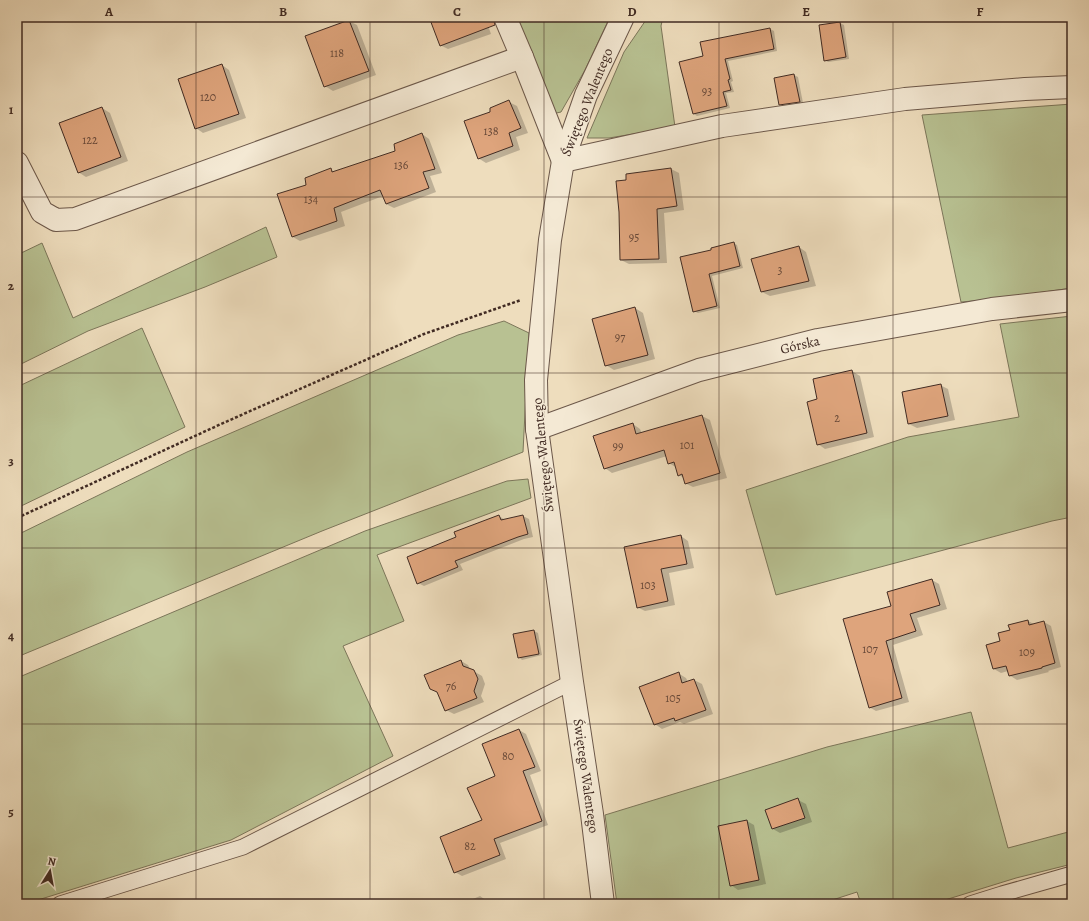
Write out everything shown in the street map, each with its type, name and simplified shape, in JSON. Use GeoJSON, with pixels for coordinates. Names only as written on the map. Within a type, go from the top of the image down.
{"type":"FeatureCollection","features":[{"type":"Feature","properties":{"kind":"street"},"geometry":{"type":"LineString","coordinates":[[505,17],[562,161],[722,126],[905,99],[1025,89],[1072,87]]}},
{"type":"Feature","properties":{"kind":"street","name":"Świętego Walentego"},"geometry":{"type":"LineString","coordinates":[[603,904],[592,814],[537,429],[536,380],[550,240],[562,161],[586,95],[623,17]]}},
{"type":"Feature","properties":{"kind":"street"},"geometry":{"type":"LineString","coordinates":[[17,163],[42,212],[56,220],[75,219],[522,57]]}},
{"type":"Feature","properties":{"kind":"street","name":"Górska"},"geometry":{"type":"LineString","coordinates":[[537,429],[699,370],[818,340],[992,309],[1072,300]]}},
{"type":"Feature","properties":{"kind":"lane"},"geometry":{"type":"LineString","coordinates":[[60,904],[243,847],[572,682]]}},
{"type":"Feature","properties":{"kind":"lane"},"geometry":{"type":"LineString","coordinates":[[970,904],[1072,874]]}},
{"type":"Feature","properties":{"kind":"path"},"geometry":{"type":"LineString","coordinates":[[17,518],[221,424],[424,334],[511,303],[544,293]]}},
{"type":"Feature","properties":{"kind":"green space"},"geometry":{"type":"Polygon","coordinates":[[[516,17],[610,17],[585,70],[561,112],[552,114],[516,17]]]}},
{"type":"Feature","properties":{"kind":"green space"},"geometry":{"type":"Polygon","coordinates":[[[648,17],[663,17],[661,26],[675,127],[609,138],[587,138],[624,52],[648,17]]]}},
{"type":"Feature","properties":{"kind":"green space"},"geometry":{"type":"Polygon","coordinates":[[[1072,104],[1072,288],[995,299],[961,302],[922,115],[1072,104]]]}},
{"type":"Feature","properties":{"kind":"green space"},"geometry":{"type":"Polygon","coordinates":[[[266,227],[277,257],[205,287],[88,331],[17,366],[17,255],[42,243],[73,318],[266,227]]]}},
{"type":"Feature","properties":{"kind":"green space"},"geometry":{"type":"Polygon","coordinates":[[[1072,316],[1072,517],[1052,521],[776,595],[746,490],[908,437],[1019,417],[1000,324],[1072,316]]]}},
{"type":"Feature","properties":{"kind":"green space"},"geometry":{"type":"Polygon","coordinates":[[[504,321],[529,333],[523,452],[322,531],[17,657],[17,535],[187,452],[458,335],[504,321]]]}},
{"type":"Feature","properties":{"kind":"green space"},"geometry":{"type":"Polygon","coordinates":[[[142,328],[185,427],[17,508],[17,387],[142,328]]]}},
{"type":"Feature","properties":{"kind":"green space"},"geometry":{"type":"Polygon","coordinates":[[[528,479],[531,498],[377,555],[404,621],[343,646],[393,756],[231,840],[25,904],[17,904],[17,678],[365,531],[507,481],[528,479]]]}},
{"type":"Feature","properties":{"kind":"green space"},"geometry":{"type":"Polygon","coordinates":[[[971,712],[1008,848],[1072,831],[1072,864],[1016,878],[932,904],[861,904],[857,892],[820,904],[617,904],[605,815],[827,747],[971,712]]]}},
{"type":"Feature","properties":{"kind":"building"},"geometry":{"type":"Polygon","coordinates":[[[429,17],[493,17],[495,25],[440,46],[429,17]]]}},
{"type":"Feature","properties":{"kind":"building"},"geometry":{"type":"Polygon","coordinates":[[[349,20],[369,71],[324,87],[305,36],[349,20]]]}},
{"type":"Feature","properties":{"kind":"building"},"geometry":{"type":"Polygon","coordinates":[[[840,22],[846,57],[824,61],[819,25],[840,22]]]}},
{"type":"Feature","properties":{"kind":"building"},"geometry":{"type":"Polygon","coordinates":[[[770,28],[774,49],[725,59],[731,90],[723,92],[727,106],[693,114],[679,62],[703,56],[700,42],[770,28]]]}},
{"type":"Feature","properties":{"kind":"building"},"geometry":{"type":"Polygon","coordinates":[[[222,64],[239,114],[195,129],[178,79],[222,64]]]}},
{"type":"Feature","properties":{"kind":"building"},"geometry":{"type":"Polygon","coordinates":[[[794,74],[800,102],[779,105],[774,78],[794,74]]]}},
{"type":"Feature","properties":{"kind":"building"},"geometry":{"type":"Polygon","coordinates":[[[509,100],[521,128],[509,133],[513,146],[478,159],[464,121],[490,112],[490,108],[509,100]]]}},
{"type":"Feature","properties":{"kind":"building"},"geometry":{"type":"Polygon","coordinates":[[[102,107],[121,157],[78,173],[59,123],[102,107]]]}},
{"type":"Feature","properties":{"kind":"building"},"geometry":{"type":"Polygon","coordinates":[[[422,133],[435,169],[423,172],[429,188],[386,204],[380,190],[334,208],[337,221],[292,237],[277,194],[306,185],[305,178],[331,168],[332,172],[395,151],[394,144],[422,133]]]}},
{"type":"Feature","properties":{"kind":"building"},"geometry":{"type":"Polygon","coordinates":[[[671,168],[677,206],[657,209],[659,259],[620,260],[619,212],[616,181],[626,180],[626,174],[671,168]]]}},
{"type":"Feature","properties":{"kind":"building"},"geometry":{"type":"Polygon","coordinates":[[[734,242],[740,266],[709,274],[717,306],[693,312],[680,257],[711,250],[711,248],[734,242]]]}},
{"type":"Feature","properties":{"kind":"building"},"geometry":{"type":"Polygon","coordinates":[[[799,246],[809,281],[761,292],[751,259],[799,246]]]}},
{"type":"Feature","properties":{"kind":"building"},"geometry":{"type":"Polygon","coordinates":[[[635,307],[648,355],[605,366],[592,319],[635,307]]]}},
{"type":"Feature","properties":{"kind":"building"},"geometry":{"type":"Polygon","coordinates":[[[852,370],[867,433],[817,445],[807,402],[817,399],[813,379],[852,370]]]}},
{"type":"Feature","properties":{"kind":"building"},"geometry":{"type":"Polygon","coordinates":[[[941,384],[948,416],[908,424],[902,392],[941,384]]]}},
{"type":"Feature","properties":{"kind":"building"},"geometry":{"type":"Polygon","coordinates":[[[702,415],[720,473],[685,484],[682,474],[678,476],[674,462],[668,464],[664,450],[604,469],[593,436],[633,423],[636,434],[702,415]]]}},
{"type":"Feature","properties":{"kind":"building"},"geometry":{"type":"Polygon","coordinates":[[[499,515],[501,520],[523,515],[528,534],[455,561],[458,567],[417,584],[407,557],[456,537],[454,532],[499,515]]]}},
{"type":"Feature","properties":{"kind":"building"},"geometry":{"type":"Polygon","coordinates":[[[681,535],[687,564],[661,569],[668,601],[637,608],[624,547],[681,535]]]}},
{"type":"Feature","properties":{"kind":"building"},"geometry":{"type":"Polygon","coordinates":[[[932,579],[940,605],[910,614],[916,631],[886,641],[902,698],[869,708],[843,619],[891,606],[887,592],[932,579]]]}},
{"type":"Feature","properties":{"kind":"building"},"geometry":{"type":"Polygon","coordinates":[[[1028,620],[1029,625],[1044,621],[1055,663],[1042,668],[1009,676],[1006,666],[993,669],[986,645],[1000,641],[998,633],[1010,630],[1008,625],[1028,620]]]}},
{"type":"Feature","properties":{"kind":"building"},"geometry":{"type":"Polygon","coordinates":[[[534,630],[539,654],[518,658],[513,634],[534,630]]]}},
{"type":"Feature","properties":{"kind":"building"},"geometry":{"type":"Polygon","coordinates":[[[461,660],[463,666],[474,670],[478,679],[474,691],[477,698],[445,711],[437,692],[430,689],[424,675],[461,660]]]}},
{"type":"Feature","properties":{"kind":"building"},"geometry":{"type":"Polygon","coordinates":[[[679,672],[682,683],[694,679],[706,710],[675,721],[674,718],[654,725],[639,687],[679,672]]]}},
{"type":"Feature","properties":{"kind":"building"},"geometry":{"type":"Polygon","coordinates":[[[519,729],[535,767],[523,771],[542,821],[494,839],[500,855],[454,873],[440,837],[482,820],[467,788],[495,776],[482,744],[519,729]]]}},
{"type":"Feature","properties":{"kind":"building"},"geometry":{"type":"Polygon","coordinates":[[[798,798],[805,818],[772,829],[765,810],[798,798]]]}},
{"type":"Feature","properties":{"kind":"building"},"geometry":{"type":"Polygon","coordinates":[[[747,820],[759,880],[730,886],[718,826],[747,820]]]}}]}
